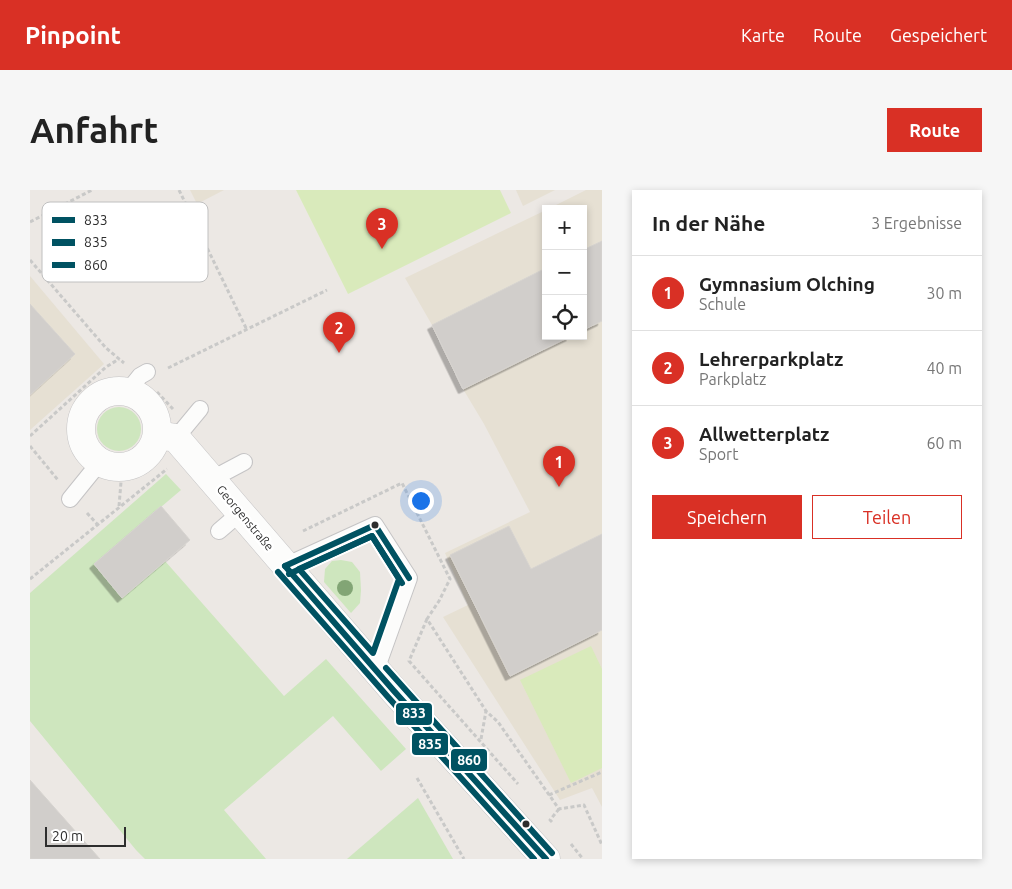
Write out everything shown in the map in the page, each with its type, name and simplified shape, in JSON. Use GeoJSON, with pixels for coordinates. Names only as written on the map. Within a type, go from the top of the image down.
{"type":"FeatureCollection","features":[{"type":"Feature","properties":{"kind":"street"},"geometry":{"type":"LineString","coordinates":[[139,380],[139,396],[148,403],[154,412],[157,423],[177,437],[153,447],[145,457],[134,464],[111,464],[91,454],[84,444],[81,433],[82,421],[86,410],[94,400],[139,380]]}},
{"type":"Feature","properties":{"kind":"street","name":"Georgenstraße"},"geometry":{"type":"LineString","coordinates":[[177,437],[376,670],[546,859]]}},
{"type":"Feature","properties":{"kind":"lane"},"geometry":{"type":"LineString","coordinates":[[177,437],[200,409]]}},
{"type":"Feature","properties":{"kind":"lane"},"geometry":{"type":"LineString","coordinates":[[212,479],[244,462]]}},
{"type":"Feature","properties":{"kind":"lane"},"geometry":{"type":"LineString","coordinates":[[70,499],[111,464]]}},
{"type":"Feature","properties":{"kind":"lane"},"geometry":{"type":"LineString","coordinates":[[219,531],[240,513]]}},
{"type":"Feature","properties":{"kind":"lane"},"geometry":{"type":"LineString","coordinates":[[279,558],[375,526],[409,578],[376,670]]}},
{"type":"Feature","properties":{"kind":"path"},"geometry":{"type":"LineString","coordinates":[[69,202],[92,190]]}},
{"type":"Feature","properties":{"kind":"path"},"geometry":{"type":"LineString","coordinates":[[179,190],[185,202]]}},
{"type":"Feature","properties":{"kind":"path"},"geometry":{"type":"LineString","coordinates":[[30,222],[42,216]]}},
{"type":"Feature","properties":{"kind":"path"},"geometry":{"type":"LineString","coordinates":[[208,250],[247,330]]}},
{"type":"Feature","properties":{"kind":"path"},"geometry":{"type":"LineString","coordinates":[[30,260],[42,274]]}},
{"type":"Feature","properties":{"kind":"path"},"geometry":{"type":"LineString","coordinates":[[30,579],[119,506],[177,437],[164,398],[139,380],[106,348],[49,282]]}},
{"type":"Feature","properties":{"kind":"path"},"geometry":{"type":"LineString","coordinates":[[139,380],[247,330],[327,290]]}},
{"type":"Feature","properties":{"kind":"path"},"geometry":{"type":"LineString","coordinates":[[30,436],[106,366],[119,359]]}},
{"type":"Feature","properties":{"kind":"path"},"geometry":{"type":"LineString","coordinates":[[111,464],[119,506]]}},
{"type":"Feature","properties":{"kind":"path"},"geometry":{"type":"LineString","coordinates":[[279,558],[315,524],[402,483],[450,579],[427,619],[409,661],[525,791]]}},
{"type":"Feature","properties":{"kind":"path"},"geometry":{"type":"LineString","coordinates":[[427,619],[486,711],[498,722],[548,795],[559,809],[584,805],[602,845]]}},
{"type":"Feature","properties":{"kind":"path"},"geometry":{"type":"LineString","coordinates":[[480,740],[486,711]]}},
{"type":"Feature","properties":{"kind":"path"},"geometry":{"type":"LineString","coordinates":[[548,795],[602,772]]}},
{"type":"Feature","properties":{"kind":"path"},"geometry":{"type":"LineString","coordinates":[[417,778],[464,859]]}},
{"type":"Feature","properties":{"kind":"path"},"geometry":{"type":"LineString","coordinates":[[544,813],[550,820]]}},
{"type":"Feature","properties":{"kind":"shaded area"},"geometry":{"type":"Polygon","coordinates":[[[190,190],[224,190],[201,202],[196,202],[190,190]]]}},
{"type":"Feature","properties":{"kind":"shaded area"},"geometry":{"type":"Polygon","coordinates":[[[516,190],[555,190],[523,206],[516,190]]]}},
{"type":"Feature","properties":{"kind":"shaded area"},"geometry":{"type":"Polygon","coordinates":[[[586,190],[602,190],[602,807],[592,788],[560,800],[443,617],[468,605],[445,553],[530,512],[484,424],[463,389],[432,325],[405,278],[542,212],[542,340],[587,340],[587,205],[556,205],[586,190]]]}},
{"type":"Feature","properties":{"kind":"shaded area"},"geometry":{"type":"Polygon","coordinates":[[[30,276],[104,364],[30,430],[30,276]]]}},
{"type":"Feature","properties":{"kind":"green space"},"geometry":{"type":"Polygon","coordinates":[[[296,190],[500,190],[511,213],[348,294],[296,190]]]}},
{"type":"Feature","properties":{"kind":"green space"},"geometry":{"type":"Polygon","coordinates":[[[123,407],[135,413],[140,420],[140,438],[135,445],[128,450],[115,451],[107,448],[100,441],[97,425],[100,417],[107,410],[123,407]]]}},
{"type":"Feature","properties":{"kind":"green space"},"geometry":{"type":"Polygon","coordinates":[[[166,474],[181,490],[94,564],[122,597],[165,561],[284,696],[326,659],[406,749],[381,771],[333,716],[224,810],[266,859],[145,859],[30,721],[30,593],[166,474]]]}},
{"type":"Feature","properties":{"kind":"green space"},"geometry":{"type":"Polygon","coordinates":[[[332,561],[352,562],[360,572],[360,603],[351,613],[324,582],[325,569],[332,561]]]}},
{"type":"Feature","properties":{"kind":"green space"},"geometry":{"type":"Polygon","coordinates":[[[591,646],[602,669],[602,768],[571,783],[520,680],[591,646]]]}},
{"type":"Feature","properties":{"kind":"green space"},"geometry":{"type":"Polygon","coordinates":[[[418,798],[453,859],[347,859],[418,798]]]}},
{"type":"Feature","properties":{"kind":"building"},"geometry":{"type":"Polygon","coordinates":[[[602,241],[602,321],[587,328],[587,250],[587,248],[602,241]]]}},
{"type":"Feature","properties":{"kind":"building"},"geometry":{"type":"Polygon","coordinates":[[[542,270],[542,340],[563,340],[463,389],[432,325],[542,270]]]}},
{"type":"Feature","properties":{"kind":"building"},"geometry":{"type":"Polygon","coordinates":[[[30,304],[75,354],[30,395],[30,304]]]}},
{"type":"Feature","properties":{"kind":"building"},"geometry":{"type":"Polygon","coordinates":[[[161,506],[190,540],[122,598],[94,564],[161,506]]]}},
{"type":"Feature","properties":{"kind":"building"},"geometry":{"type":"Polygon","coordinates":[[[509,526],[531,569],[602,534],[602,630],[510,676],[450,555],[509,526]]]}},
{"type":"Feature","properties":{"kind":"building"},"geometry":{"type":"Polygon","coordinates":[[[30,780],[100,859],[30,859],[30,780]]]}},
{"type":"Feature","properties":{"kind":"transit line","name":"833"},"geometry":{"type":"LineString","coordinates":[[285,566],[375,525],[409,578]]}},
{"type":"Feature","properties":{"kind":"transit line","name":"835"},"geometry":{"type":"LineString","coordinates":[[289,574],[372,536],[402,583]]}},
{"type":"Feature","properties":{"kind":"transit line","name":"860"},"geometry":{"type":"LineString","coordinates":[[372,536],[399,579],[373,653],[299,569],[372,536]]}},
{"type":"Feature","properties":{"kind":"transit line","name":"833"},"geometry":{"type":"LineString","coordinates":[[285,566],[394,691],[546,859]]}},
{"type":"Feature","properties":{"kind":"transit line","name":"835"},"geometry":{"type":"LineString","coordinates":[[278,572],[534,859]]}},
{"type":"Feature","properties":{"kind":"transit line","name":"860"},"geometry":{"type":"LineString","coordinates":[[386,668],[552,853]]}},
{"type":"Feature","properties":{"kind":"place","name":"Allwetterplatz"},"geometry":{"type":"Point","coordinates":[382,249]}},
{"type":"Feature","properties":{"kind":"place","name":"Lehrerparkplatz"},"geometry":{"type":"Point","coordinates":[339,353]}},
{"type":"Feature","properties":{"kind":"place","name":"Gymnasium Olching"},"geometry":{"type":"Point","coordinates":[559,487]}}]}
